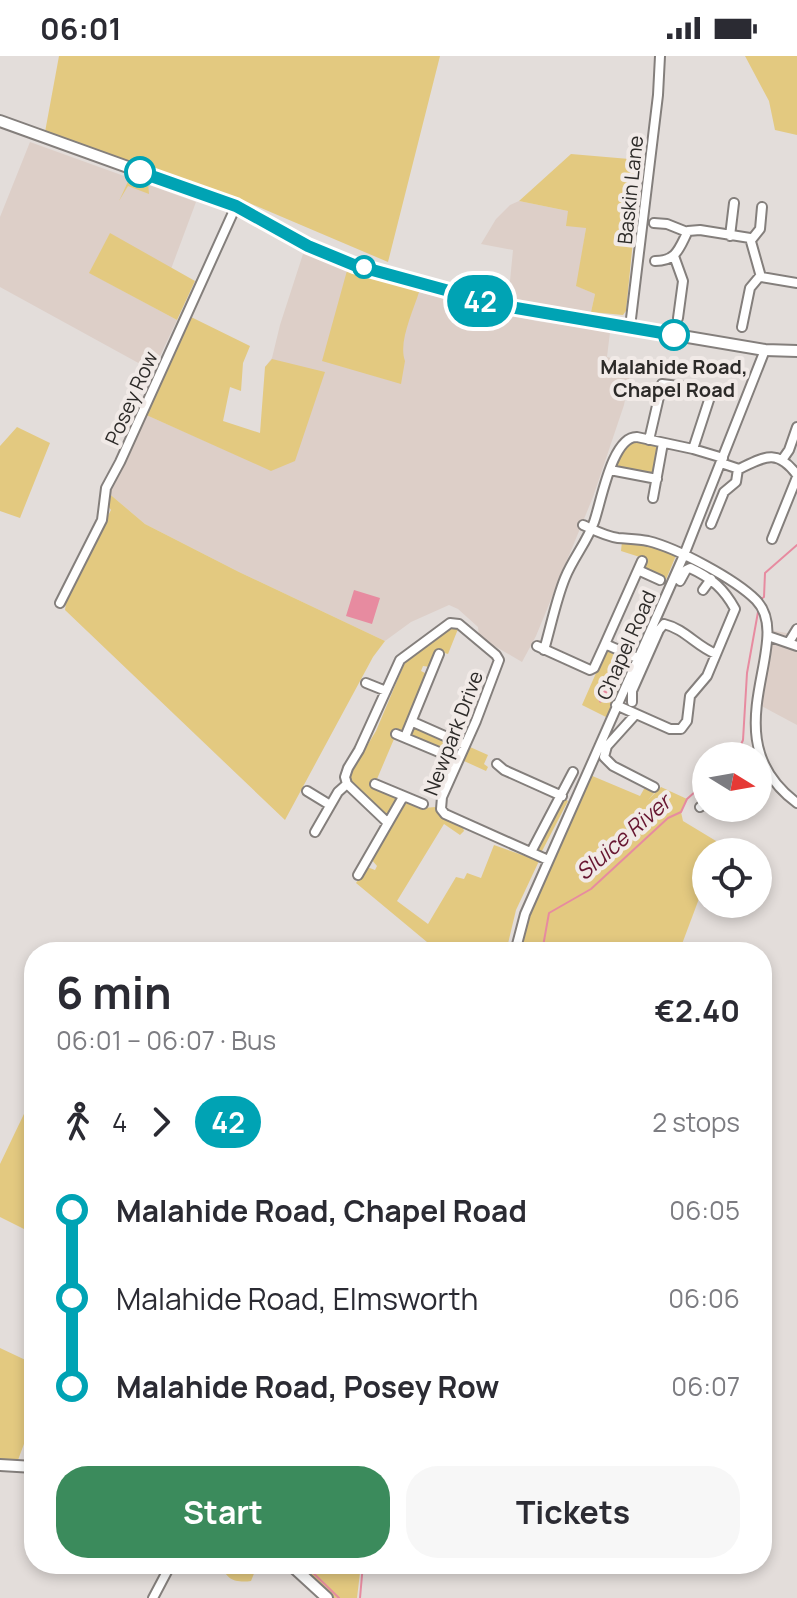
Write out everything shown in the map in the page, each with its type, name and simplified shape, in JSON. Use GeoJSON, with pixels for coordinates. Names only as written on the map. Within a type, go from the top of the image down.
{"type":"FeatureCollection","features":[{"type":"Feature","properties":{"kind":"main road"},"geometry":{"type":"LineString","coordinates":[[0,121],[236,206],[308,246],[354,265],[504,306],[765,350],[797,351]]}},
{"type":"Feature","properties":{"kind":"main road"},"geometry":{"type":"LineString","coordinates":[[0,1465],[24,1466]]}},
{"type":"Feature","properties":{"kind":"main road"},"geometry":{"type":"LineString","coordinates":[[301,1574],[327,1598]]}},
{"type":"Feature","properties":{"kind":"street","name":"Baskin Lane"},"geometry":{"type":"LineString","coordinates":[[630,327],[660,56]]}},
{"type":"Feature","properties":{"kind":"street"},"geometry":{"type":"LineString","coordinates":[[730,236],[734,203]]}},
{"type":"Feature","properties":{"kind":"street","name":"Posey Row"},"geometry":{"type":"LineString","coordinates":[[60,603],[102,520],[106,488],[236,206]]}},
{"type":"Feature","properties":{"kind":"street"},"geometry":{"type":"LineString","coordinates":[[752,239],[760,229],[762,207]]}},
{"type":"Feature","properties":{"kind":"street"},"geometry":{"type":"LineString","coordinates":[[654,223],[667,224],[687,232],[700,230],[752,239]]}},
{"type":"Feature","properties":{"kind":"street"},"geometry":{"type":"LineString","coordinates":[[655,261],[674,256],[681,249],[687,232]]}},
{"type":"Feature","properties":{"kind":"street"},"geometry":{"type":"LineString","coordinates":[[752,239],[760,276]]}},
{"type":"Feature","properties":{"kind":"street"},"geometry":{"type":"LineString","coordinates":[[674,256],[683,281],[678,318]]}},
{"type":"Feature","properties":{"kind":"street"},"geometry":{"type":"LineString","coordinates":[[760,276],[797,283]]}},
{"type":"Feature","properties":{"kind":"street"},"geometry":{"type":"LineString","coordinates":[[742,327],[750,288],[760,276]]}},
{"type":"Feature","properties":{"kind":"street","name":"Chapel Road"},"geometry":{"type":"LineString","coordinates":[[518,942],[525,914],[548,860],[684,555],[765,350]]}},
{"type":"Feature","properties":{"kind":"street"},"geometry":{"type":"LineString","coordinates":[[649,440],[662,384],[695,388],[710,397],[693,449]]}},
{"type":"Feature","properties":{"kind":"street"},"geometry":{"type":"LineString","coordinates":[[782,460],[797,427]]}},
{"type":"Feature","properties":{"kind":"street"},"geometry":{"type":"LineString","coordinates":[[660,580],[640,565],[592,670],[540,648],[610,470],[628,438],[632,436],[693,449],[738,469]]}},
{"type":"Feature","properties":{"kind":"street"},"geometry":{"type":"LineString","coordinates":[[653,498],[663,443]]}},
{"type":"Feature","properties":{"kind":"street"},"geometry":{"type":"LineString","coordinates":[[738,469],[761,457],[782,460],[797,476],[772,539]]}},
{"type":"Feature","properties":{"kind":"street"},"geometry":{"type":"LineString","coordinates":[[711,524],[724,492],[736,482],[738,469]]}},
{"type":"Feature","properties":{"kind":"street"},"geometry":{"type":"LineString","coordinates":[[610,470],[657,479]]}},
{"type":"Feature","properties":{"kind":"street"},"geometry":{"type":"LineString","coordinates":[[587,527],[620,538],[657,543],[684,555],[756,600],[767,616],[768,636],[756,725],[758,742]]}},
{"type":"Feature","properties":{"kind":"street"},"geometry":{"type":"LineString","coordinates":[[616,705],[670,729],[681,729],[687,721],[690,696],[705,680],[735,609],[722,588],[690,568],[680,581]]}},
{"type":"Feature","properties":{"kind":"street"},"geometry":{"type":"LineString","coordinates":[[703,590],[711,579]]}},
{"type":"Feature","properties":{"kind":"street"},"geometry":{"type":"LineString","coordinates":[[665,624],[667,605]]}},
{"type":"Feature","properties":{"kind":"street","name":"Newpark Drive"},"geometry":{"type":"LineString","coordinates":[[315,832],[330,805],[347,784],[348,768],[400,660],[450,623],[459,624],[499,660],[440,803],[441,809],[445,814],[548,860]]}},
{"type":"Feature","properties":{"kind":"street"},"geometry":{"type":"LineString","coordinates":[[665,624],[681,631],[697,646],[716,654]]}},
{"type":"Feature","properties":{"kind":"street"},"geometry":{"type":"LineString","coordinates":[[632,702],[637,679],[659,630],[665,624]]}},
{"type":"Feature","properties":{"kind":"street"},"geometry":{"type":"LineString","coordinates":[[768,636],[793,644],[797,629]]}},
{"type":"Feature","properties":{"kind":"street"},"geometry":{"type":"LineString","coordinates":[[605,644],[637,658]]}},
{"type":"Feature","properties":{"kind":"street"},"geometry":{"type":"LineString","coordinates":[[439,654],[413,722],[401,736],[458,760]]}},
{"type":"Feature","properties":{"kind":"street"},"geometry":{"type":"LineString","coordinates":[[423,669],[432,673]]}},
{"type":"Feature","properties":{"kind":"street"},"geometry":{"type":"LineString","coordinates":[[366,683],[386,691]]}},
{"type":"Feature","properties":{"kind":"street"},"geometry":{"type":"LineString","coordinates":[[635,715],[607,746],[604,754],[609,763],[654,787]]}},
{"type":"Feature","properties":{"kind":"street"},"geometry":{"type":"LineString","coordinates":[[413,722],[465,745]]}},
{"type":"Feature","properties":{"kind":"street"},"geometry":{"type":"LineString","coordinates":[[497,764],[562,796]]}},
{"type":"Feature","properties":{"kind":"street"},"geometry":{"type":"LineString","coordinates":[[531,852],[573,772]]}},
{"type":"Feature","properties":{"kind":"street"},"geometry":{"type":"LineString","coordinates":[[772,779],[797,803]]}},
{"type":"Feature","properties":{"kind":"street"},"geometry":{"type":"LineString","coordinates":[[635,793],[641,781]]}},
{"type":"Feature","properties":{"kind":"street"},"geometry":{"type":"LineString","coordinates":[[347,784],[388,823]]}},
{"type":"Feature","properties":{"kind":"street"},"geometry":{"type":"LineString","coordinates":[[375,784],[423,804]]}},
{"type":"Feature","properties":{"kind":"street"},"geometry":{"type":"LineString","coordinates":[[307,791],[330,805]]}},
{"type":"Feature","properties":{"kind":"street"},"geometry":{"type":"LineString","coordinates":[[358,875],[403,797]]}},
{"type":"Feature","properties":{"kind":"street"},"geometry":{"type":"LineString","coordinates":[[366,862],[376,869]]}},
{"type":"Feature","properties":{"kind":"street"},"geometry":{"type":"LineString","coordinates":[[153,1598],[166,1574]]}},
{"type":"Feature","properties":{"kind":"shaded area"},"geometry":{"type":"Polygon","coordinates":[[[59,56],[440,56],[388,262],[235,197],[45,132],[59,56]]]}},
{"type":"Feature","properties":{"kind":"shaded area"},"geometry":{"type":"Polygon","coordinates":[[[745,56],[797,56],[797,135],[775,130],[769,101],[745,56]]]}},
{"type":"Feature","properties":{"kind":"shaded area"},"geometry":{"type":"Polygon","coordinates":[[[30,142],[196,202],[171,269],[110,234],[90,273],[177,320],[153,371],[0,287],[0,217],[30,142]]]}},
{"type":"Feature","properties":{"kind":"shaded area"},"geometry":{"type":"Polygon","coordinates":[[[571,154],[641,160],[626,311],[623,315],[591,312],[595,294],[576,286],[586,228],[566,226],[568,211],[519,201],[571,154]]]}},
{"type":"Feature","properties":{"kind":"shaded area"},"geometry":{"type":"Polygon","coordinates":[[[131,175],[148,182],[149,194],[128,186],[119,201],[131,175]]]}},
{"type":"Feature","properties":{"kind":"shaded area"},"geometry":{"type":"Polygon","coordinates":[[[519,201],[568,211],[586,228],[577,286],[595,294],[591,312],[508,302],[513,250],[481,244],[496,219],[519,201]]]}},
{"type":"Feature","properties":{"kind":"shaded area"},"geometry":{"type":"Polygon","coordinates":[[[110,233],[195,281],[177,320],[89,273],[110,233]]]}},
{"type":"Feature","properties":{"kind":"shaded area"},"geometry":{"type":"Polygon","coordinates":[[[304,251],[419,292],[478,308],[536,321],[610,332],[607,357],[632,364],[624,405],[593,497],[536,636],[522,662],[479,637],[478,627],[449,605],[411,622],[385,641],[145,524],[106,491],[144,414],[271,470],[265,367],[272,358],[304,251]]]}},
{"type":"Feature","properties":{"kind":"shaded area"},"geometry":{"type":"Polygon","coordinates":[[[348,267],[419,292],[403,345],[405,361],[401,384],[322,361],[348,267]]]}},
{"type":"Feature","properties":{"kind":"shaded area"},"geometry":{"type":"Polygon","coordinates":[[[189,316],[250,346],[243,363],[241,391],[230,387],[223,421],[260,433],[265,367],[272,359],[325,372],[295,461],[271,471],[144,414],[189,316]]]}},
{"type":"Feature","properties":{"kind":"shaded area"},"geometry":{"type":"Polygon","coordinates":[[[17,427],[50,443],[20,518],[0,511],[0,446],[17,427]]]}},
{"type":"Feature","properties":{"kind":"shaded area"},"geometry":{"type":"Polygon","coordinates":[[[629,440],[660,443],[656,474],[615,466],[629,440]]]}},
{"type":"Feature","properties":{"kind":"shaded area"},"geometry":{"type":"Polygon","coordinates":[[[106,491],[145,524],[385,641],[373,657],[285,820],[65,610],[67,596],[111,510],[103,498],[106,491]]]}},
{"type":"Feature","properties":{"kind":"shaded area"},"geometry":{"type":"Polygon","coordinates":[[[622,541],[654,544],[677,553],[665,582],[662,581],[663,577],[645,568],[646,559],[621,551],[622,541]]]}},
{"type":"Feature","properties":{"kind":"shaded area"},"geometry":{"type":"Polygon","coordinates":[[[354,590],[380,598],[372,624],[346,616],[354,590]]]}},
{"type":"Feature","properties":{"kind":"shaded area"},"geometry":{"type":"Polygon","coordinates":[[[450,626],[458,629],[448,654],[438,651],[430,667],[423,666],[421,671],[427,674],[403,732],[397,732],[374,786],[399,798],[386,817],[350,781],[351,772],[376,731],[405,662],[450,626]]]}},
{"type":"Feature","properties":{"kind":"shaded area"},"geometry":{"type":"Polygon","coordinates":[[[770,630],[797,635],[797,725],[758,704],[770,630]]]}},
{"type":"Feature","properties":{"kind":"shaded area"},"geometry":{"type":"Polygon","coordinates":[[[607,648],[634,659],[608,718],[582,705],[607,648]]]}},
{"type":"Feature","properties":{"kind":"shaded area"},"geometry":{"type":"Polygon","coordinates":[[[608,672],[613,673],[613,686],[600,703],[597,697],[600,684],[608,672]]]}},
{"type":"Feature","properties":{"kind":"shaded area"},"geometry":{"type":"Polygon","coordinates":[[[413,727],[459,745],[453,756],[411,736],[413,727]]]}},
{"type":"Feature","properties":{"kind":"shaded area"},"geometry":{"type":"Polygon","coordinates":[[[470,747],[488,755],[484,764],[488,767],[486,771],[464,761],[470,747]]]}},
{"type":"Feature","properties":{"kind":"shaded area"},"geometry":{"type":"Polygon","coordinates":[[[590,775],[640,796],[644,789],[656,791],[648,800],[661,787],[687,799],[681,812],[683,821],[711,838],[692,838],[692,917],[683,942],[521,942],[529,914],[590,775]]]}},
{"type":"Feature","properties":{"kind":"shaded area"},"geometry":{"type":"Polygon","coordinates":[[[564,798],[568,801],[541,853],[536,849],[554,811],[564,798]]]}},
{"type":"Feature","properties":{"kind":"shaded area"},"geometry":{"type":"Polygon","coordinates":[[[406,802],[423,808],[436,807],[443,817],[463,828],[460,835],[444,824],[397,901],[428,924],[456,877],[464,879],[467,873],[481,878],[494,845],[539,861],[516,910],[508,942],[427,942],[356,883],[367,867],[375,870],[377,866],[371,859],[406,802]]]}},
{"type":"Feature","properties":{"kind":"shaded area"},"geometry":{"type":"Polygon","coordinates":[[[24,1114],[24,1229],[0,1217],[0,1164],[24,1114]]]}},
{"type":"Feature","properties":{"kind":"shaded area"},"geometry":{"type":"Polygon","coordinates":[[[0,1348],[24,1359],[24,1444],[18,1460],[0,1459],[0,1348]]]}},
{"type":"Feature","properties":{"kind":"shaded area"},"geometry":{"type":"Polygon","coordinates":[[[226,1574],[254,1574],[251,1581],[226,1574]]]}},
{"type":"Feature","properties":{"kind":"shaded area"},"geometry":{"type":"Polygon","coordinates":[[[304,1574],[360,1574],[357,1598],[332,1598],[304,1574]]]}},
{"type":"Feature","properties":{"kind":"waterway","name":"Sluice River"},"geometry":{"type":"LineString","coordinates":[[761,599],[764,597],[765,573],[797,545]]}},
{"type":"Feature","properties":{"kind":"waterway","name":"Sluice River"},"geometry":{"type":"LineString","coordinates":[[742,742],[747,673],[758,612]]}},
{"type":"Feature","properties":{"kind":"waterway","name":"Sluice River"},"geometry":{"type":"LineString","coordinates":[[544,942],[549,913],[591,889],[668,818],[681,812],[692,795]]}},
{"type":"Feature","properties":{"kind":"waterway","name":"Sluice River"},"geometry":{"type":"LineString","coordinates":[[314,1574],[339,1598]]}},
{"type":"Feature","properties":{"kind":"waterway","name":"Sluice River"},"geometry":{"type":"LineString","coordinates":[[360,1598],[362,1574]]}},
{"type":"Feature","properties":{"kind":"bus line","name":"42"},"geometry":{"type":"LineString","coordinates":[[140,172],[236,206],[308,246],[354,265],[504,306],[674,335]]}},
{"type":"Feature","properties":{"kind":"place","name":"Malahide Road, Chapel Road"},"geometry":{"type":"Point","coordinates":[674,335]}}]}
